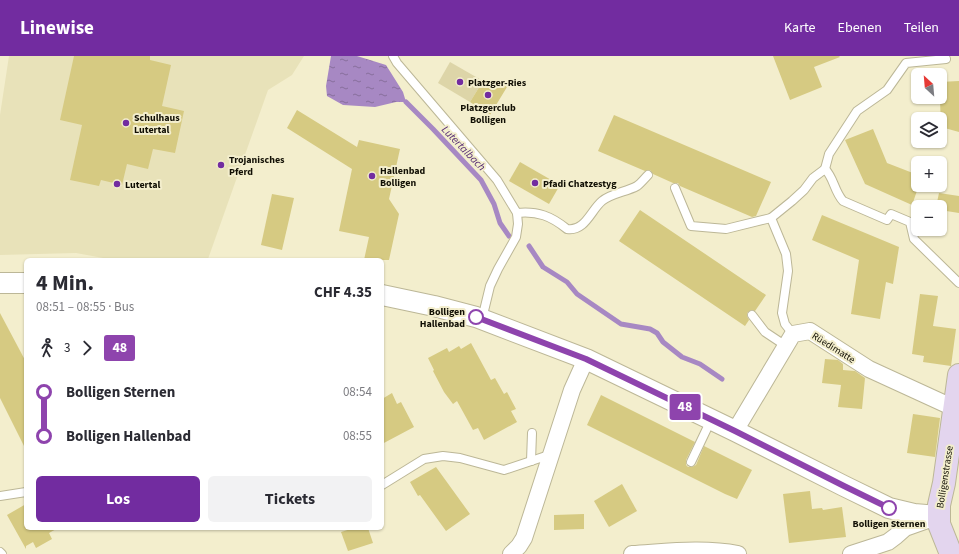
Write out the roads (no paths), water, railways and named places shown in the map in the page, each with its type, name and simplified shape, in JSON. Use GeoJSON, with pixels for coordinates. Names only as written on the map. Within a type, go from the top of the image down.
{"type":"FeatureCollection","features":[{"type":"Feature","properties":{"kind":"main road","name":"Bolligenstrasse"},"geometry":{"type":"LineString","coordinates":[[951,554],[939,524],[938,505],[944,483],[959,375]]}},
{"type":"Feature","properties":{"kind":"street"},"geometry":{"type":"LineString","coordinates":[[0,283],[24,283]]}},
{"type":"Feature","properties":{"kind":"street"},"geometry":{"type":"LineString","coordinates":[[384,295],[434,306],[482,319],[586,359],[889,508],[914,514],[938,516]]}},
{"type":"Feature","properties":{"kind":"street","name":"Rüedimatte"},"geometry":{"type":"LineString","coordinates":[[789,340],[810,331],[869,369],[954,408]]}},
{"type":"Feature","properties":{"kind":"street"},"geometry":{"type":"LineString","coordinates":[[735,431],[789,340]]}},
{"type":"Feature","properties":{"kind":"street"},"geometry":{"type":"LineString","coordinates":[[514,554],[524,538],[572,390],[586,359]]}},
{"type":"Feature","properties":{"kind":"street"},"geometry":{"type":"LineString","coordinates":[[851,554],[888,542],[904,528],[938,516]]}},
{"type":"Feature","properties":{"kind":"street"},"geometry":{"type":"LineString","coordinates":[[632,554],[722,551],[738,554]]}},
{"type":"Feature","properties":{"kind":"lane"},"geometry":{"type":"LineString","coordinates":[[393,56],[397,63],[497,180],[517,213],[518,224],[516,237],[490,286],[482,319]]}},
{"type":"Feature","properties":{"kind":"lane"},"geometry":{"type":"LineString","coordinates":[[675,188],[691,226],[726,229],[771,218],[792,201],[804,190],[813,178],[825,169],[829,154],[857,111],[887,90],[906,63],[946,59]]}},
{"type":"Feature","properties":{"kind":"lane"},"geometry":{"type":"LineString","coordinates":[[825,169],[830,174],[839,196],[843,201],[887,220],[891,214],[910,222],[914,239],[959,283]]}},
{"type":"Feature","properties":{"kind":"lane"},"geometry":{"type":"LineString","coordinates":[[517,213],[534,212],[558,221],[567,229],[576,228],[587,220],[594,208],[603,200],[638,186],[648,175]]}},
{"type":"Feature","properties":{"kind":"lane"},"geometry":{"type":"LineString","coordinates":[[771,218],[786,254],[788,271],[782,313],[789,340]]}},
{"type":"Feature","properties":{"kind":"lane"},"geometry":{"type":"LineString","coordinates":[[752,315],[765,332],[789,340]]}},
{"type":"Feature","properties":{"kind":"lane"},"geometry":{"type":"LineString","coordinates":[[690,462],[711,420]]}},
{"type":"Feature","properties":{"kind":"lane"},"geometry":{"type":"LineString","coordinates":[[531,461],[532,434]]}},
{"type":"Feature","properties":{"kind":"lane"},"geometry":{"type":"LineString","coordinates":[[384,484],[424,459],[443,456],[460,458],[504,470],[552,454]]}},
{"type":"Feature","properties":{"kind":"lane"},"geometry":{"type":"LineString","coordinates":[[0,496],[24,492]]}},
{"type":"Feature","properties":{"kind":"water"},"geometry":{"type":"Polygon","coordinates":[[[331,56],[357,56],[386,65],[403,92],[406,102],[396,102],[375,107],[343,105],[327,96],[326,86],[331,56]]]}},
{"type":"Feature","properties":{"kind":"waterway","name":"Lutertalbach"},"geometry":{"type":"LineString","coordinates":[[406,102],[481,180],[494,204],[500,223],[509,236]]}},
{"type":"Feature","properties":{"kind":"waterway"},"geometry":{"type":"LineString","coordinates":[[529,246],[543,267],[567,282],[577,294],[621,324],[650,329],[657,333],[663,342],[682,357],[700,364],[722,379]]}},
{"type":"Feature","properties":{"kind":"place","name":"Platzger-Ries"},"geometry":{"type":"Point","coordinates":[460,82]}},
{"type":"Feature","properties":{"kind":"place","name":"Platzgerclub Bolligen"},"geometry":{"type":"Point","coordinates":[488,95]}},
{"type":"Feature","properties":{"kind":"place","name":"Schulhaus Lutertal"},"geometry":{"type":"Point","coordinates":[126,123]}},
{"type":"Feature","properties":{"kind":"place","name":"Trojanisches Pferd"},"geometry":{"type":"Point","coordinates":[221,165]}},
{"type":"Feature","properties":{"kind":"place","name":"Hallenbad Bolligen"},"geometry":{"type":"Point","coordinates":[372,176]}},
{"type":"Feature","properties":{"kind":"place","name":"Pfadi Chatzestyg"},"geometry":{"type":"Point","coordinates":[535,183]}},
{"type":"Feature","properties":{"kind":"place","name":"Lutertal"},"geometry":{"type":"Point","coordinates":[117,184]}},
{"type":"Feature","properties":{"kind":"place","name":"Bolligen Hallenbad"},"geometry":{"type":"Point","coordinates":[476,317]}},
{"type":"Feature","properties":{"kind":"place","name":"Bolligen Sternen"},"geometry":{"type":"Point","coordinates":[889,508]}}]}
